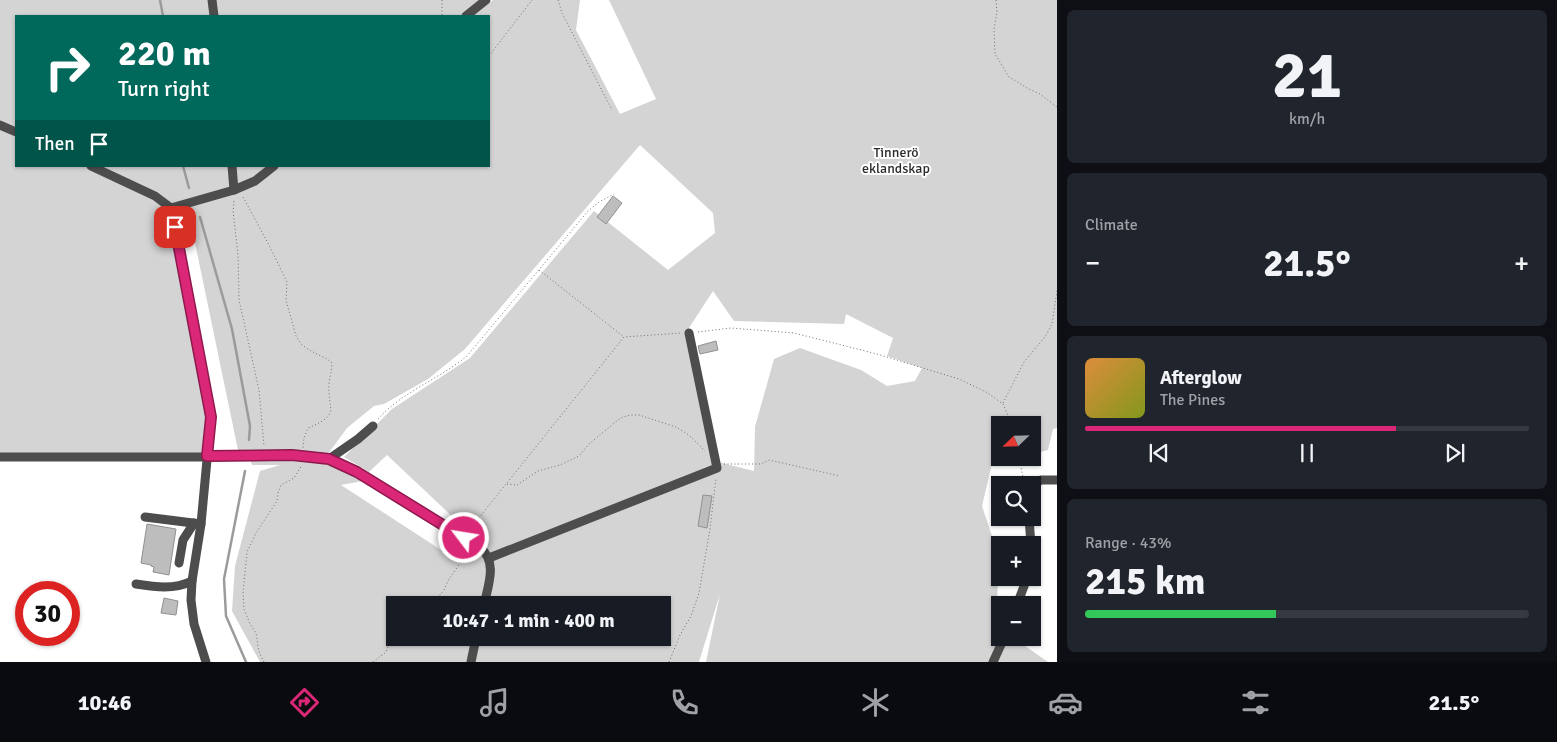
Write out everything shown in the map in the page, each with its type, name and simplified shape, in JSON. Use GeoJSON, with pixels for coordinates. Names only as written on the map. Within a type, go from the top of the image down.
{"type":"FeatureCollection","features":[{"type":"Feature","properties":{"kind":"street"},"geometry":{"type":"LineString","coordinates":[[212,0],[214,15]]}},
{"type":"Feature","properties":{"kind":"street"},"geometry":{"type":"LineString","coordinates":[[467,15],[486,0]]}},
{"type":"Feature","properties":{"kind":"street"},"geometry":{"type":"LineString","coordinates":[[0,125],[15,132]]}},
{"type":"Feature","properties":{"kind":"street"},"geometry":{"type":"LineString","coordinates":[[93,167],[155,196],[171,208],[211,417],[197,523],[192,581],[192,611],[206,662]]}},
{"type":"Feature","properties":{"kind":"street"},"geometry":{"type":"LineString","coordinates":[[232,167],[235,190]]}},
{"type":"Feature","properties":{"kind":"street"},"geometry":{"type":"LineString","coordinates":[[171,208],[235,190],[255,181],[273,167]]}},
{"type":"Feature","properties":{"kind":"street"},"geometry":{"type":"LineString","coordinates":[[489,558],[717,468],[689,333]]}},
{"type":"Feature","properties":{"kind":"street"},"geometry":{"type":"LineString","coordinates":[[329,459],[358,440],[373,426]]}},
{"type":"Feature","properties":{"kind":"street"},"geometry":{"type":"LineString","coordinates":[[0,457],[265,455],[329,459],[354,471],[485,552],[489,558],[491,572],[486,596]]}},
{"type":"Feature","properties":{"kind":"street"},"geometry":{"type":"LineString","coordinates":[[1041,480],[1057,480]]}},
{"type":"Feature","properties":{"kind":"street"},"geometry":{"type":"LineString","coordinates":[[145,517],[197,523]]}},
{"type":"Feature","properties":{"kind":"street"},"geometry":{"type":"LineString","coordinates":[[179,564],[182,540],[197,523]]}},
{"type":"Feature","properties":{"kind":"street"},"geometry":{"type":"LineString","coordinates":[[136,584],[168,587],[183,585],[192,581]]}},
{"type":"Feature","properties":{"kind":"street"},"geometry":{"type":"LineString","coordinates":[[471,662],[474,646]]}},
{"type":"Feature","properties":{"kind":"street"},"geometry":{"type":"LineString","coordinates":[[993,662],[1000,646]]}},
{"type":"Feature","properties":{"kind":"path"},"geometry":{"type":"LineString","coordinates":[[442,0],[442,15]]}},
{"type":"Feature","properties":{"kind":"path"},"geometry":{"type":"LineString","coordinates":[[490,55],[532,0]]}},
{"type":"Feature","properties":{"kind":"path"},"geometry":{"type":"LineString","coordinates":[[558,0],[562,13],[612,110]]}},
{"type":"Feature","properties":{"kind":"path"},"geometry":{"type":"LineString","coordinates":[[996,0],[995,54],[1009,77],[1057,106]]}},
{"type":"Feature","properties":{"kind":"path"},"geometry":{"type":"LineString","coordinates":[[235,190],[233,211],[238,255],[239,300],[259,390],[265,455]]}},
{"type":"Feature","properties":{"kind":"path"},"geometry":{"type":"LineString","coordinates":[[235,190],[246,201],[283,273],[286,282],[286,300],[296,336],[301,344],[332,363],[329,383],[331,411],[328,417],[321,423],[308,428],[304,438],[302,465],[294,478],[281,484],[277,501],[256,533],[247,552],[243,593],[244,609],[256,633],[259,652],[264,662]]}},
{"type":"Feature","properties":{"kind":"path"},"geometry":{"type":"LineString","coordinates":[[373,426],[387,409],[396,402],[446,372],[467,356],[588,211],[599,202],[614,194]]}},
{"type":"Feature","properties":{"kind":"path"},"geometry":{"type":"LineString","coordinates":[[538,270],[624,337],[731,328],[794,333],[878,354],[960,379],[986,392],[1003,404],[1008,416]]}},
{"type":"Feature","properties":{"kind":"path"},"geometry":{"type":"LineString","coordinates":[[1003,404],[1024,362],[1045,337],[1052,324],[1057,291]]}},
{"type":"Feature","properties":{"kind":"path"},"geometry":{"type":"LineString","coordinates":[[440,596],[461,562],[467,540],[506,484],[624,337]]}},
{"type":"Feature","properties":{"kind":"path"},"geometry":{"type":"LineString","coordinates":[[506,484],[517,485],[538,471],[560,465],[579,456],[589,444],[618,420],[631,415],[639,415],[676,427],[689,434],[708,454]]}},
{"type":"Feature","properties":{"kind":"path"},"geometry":{"type":"LineString","coordinates":[[669,662],[691,616],[699,593],[710,529],[717,468],[730,463],[761,464],[769,460],[840,476]]}},
{"type":"Feature","properties":{"kind":"path"},"geometry":{"type":"LineString","coordinates":[[373,662],[386,652],[388,646]]}},
{"type":"Feature","properties":{"kind":"green space","name":"Tinnerö eklandskap"},"geometry":{"type":"Polygon","coordinates":[[[0,0],[484,0],[466,15],[15,15],[15,167],[490,167],[490,15],[474,15],[493,0],[580,0],[576,30],[620,114],[656,99],[609,0],[1057,0],[1057,428],[1053,429],[1048,450],[1041,452],[1041,416],[991,416],[991,466],[982,506],[992,536],[991,586],[998,586],[997,596],[991,596],[991,646],[1025,646],[1048,662],[706,662],[720,594],[699,662],[260,662],[232,611],[235,566],[260,471],[280,465],[252,465],[250,459],[308,460],[335,466],[363,481],[341,485],[455,559],[473,536],[387,455],[369,472],[344,457],[392,409],[470,358],[594,211],[668,270],[715,233],[713,213],[640,145],[465,349],[428,379],[384,404],[374,406],[347,428],[328,454],[238,450],[189,214],[177,216],[208,390],[206,457],[0,458],[0,0]],[[713,291],[687,331],[714,461],[754,471],[755,427],[774,359],[800,348],[861,370],[887,386],[915,381],[922,368],[887,356],[893,338],[846,314],[844,324],[734,321],[713,291]]]}},
{"type":"Feature","properties":{"kind":"building"},"geometry":{"type":"Polygon","coordinates":[[[613,196],[622,203],[606,224],[597,217],[613,196]]]}},
{"type":"Feature","properties":{"kind":"building"},"geometry":{"type":"Polygon","coordinates":[[[716,341],[718,350],[700,354],[698,346],[716,341]]]}},
{"type":"Feature","properties":{"kind":"building"},"geometry":{"type":"Polygon","coordinates":[[[703,495],[712,496],[707,528],[698,526],[703,495]]]}},
{"type":"Feature","properties":{"kind":"building"},"geometry":{"type":"Polygon","coordinates":[[[147,524],[176,529],[169,575],[153,572],[154,567],[141,563],[147,524]]]}},
{"type":"Feature","properties":{"kind":"building"},"geometry":{"type":"Polygon","coordinates":[[[164,598],[178,601],[176,615],[161,613],[164,598]]]}},
{"type":"Feature","properties":{"kind":"waterway"},"geometry":{"type":"LineString","coordinates":[[160,0],[163,15]]}},
{"type":"Feature","properties":{"kind":"waterway"},"geometry":{"type":"LineString","coordinates":[[183,167],[189,188]]}},
{"type":"Feature","properties":{"kind":"waterway"},"geometry":{"type":"LineString","coordinates":[[200,217],[232,329],[250,426],[249,440]]}},
{"type":"Feature","properties":{"kind":"waterway"},"geometry":{"type":"LineString","coordinates":[[245,471],[224,579],[226,616],[246,662]]}},
{"type":"Feature","properties":{"kind":"route"},"geometry":{"type":"LineString","coordinates":[[175,227],[211,417],[207,456],[292,455],[329,459],[357,472],[464,538]]}}]}
